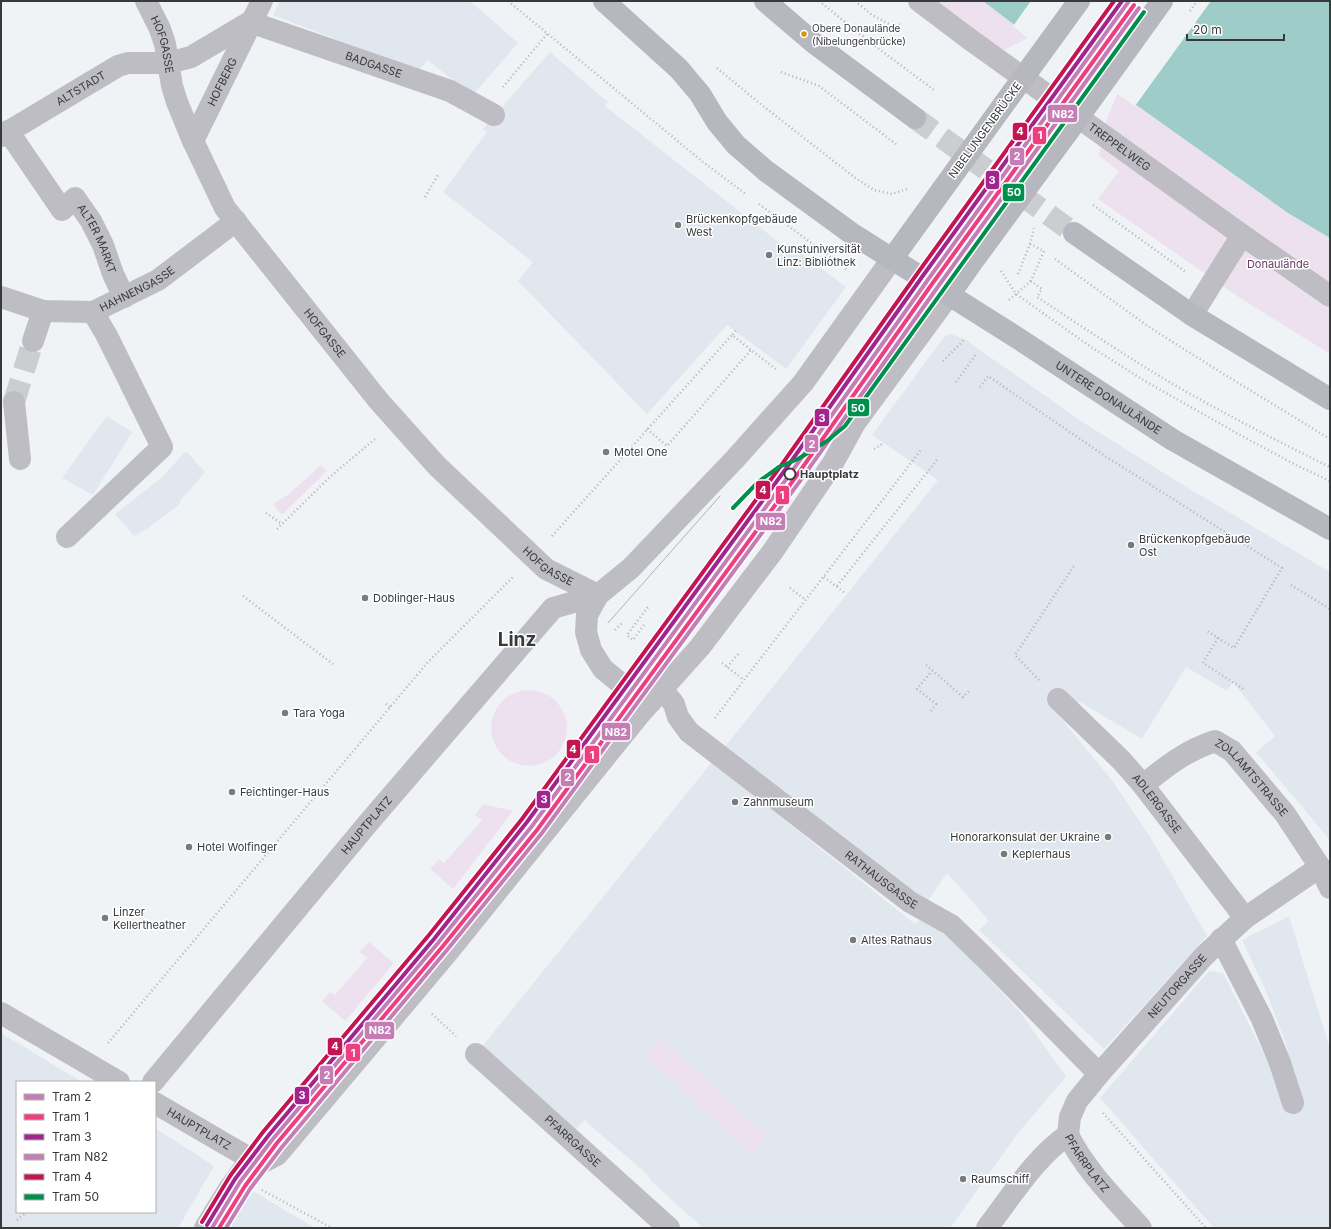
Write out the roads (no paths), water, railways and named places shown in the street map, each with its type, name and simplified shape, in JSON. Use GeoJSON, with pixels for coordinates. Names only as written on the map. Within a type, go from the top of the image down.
{"type":"FeatureCollection","features":[{"type":"Feature","properties":{"kind":"main road","name":"UNTERE DONAULÄNDE"},"geometry":{"type":"LineString","coordinates":[[604,1],[679,69],[700,94],[717,122],[736,145],[766,171],[832,220],[1173,440],[1330,529]]}},
{"type":"Feature","properties":{"kind":"main road"},"geometry":{"type":"LineString","coordinates":[[764,1],[814,42],[915,118]]}},
{"type":"Feature","properties":{"kind":"main road","name":"NIBELUNGENBRÜCKE"},"geometry":{"type":"LineString","coordinates":[[892,259],[1079,1]]}},
{"type":"Feature","properties":{"kind":"main road"},"geometry":{"type":"LineString","coordinates":[[949,295],[972,261],[1162,1]]}},
{"type":"Feature","properties":{"kind":"main road"},"geometry":{"type":"LineString","coordinates":[[1074,233],[1192,315],[1330,399]]}},
{"type":"Feature","properties":{"kind":"street","name":"HOFGASSE"},"geometry":{"type":"LineString","coordinates":[[146,1],[165,44],[172,86],[177,102],[193,141],[225,208],[396,420],[437,466],[546,569],[598,595]]}},
{"type":"Feature","properties":{"kind":"street","name":"HOFBERG"},"geometry":{"type":"LineString","coordinates":[[193,141],[250,22],[262,1]]}},
{"type":"Feature","properties":{"kind":"street","name":"TREPPELWEG"},"geometry":{"type":"LineString","coordinates":[[923,4],[1242,235],[1330,296]]}},
{"type":"Feature","properties":{"kind":"street","name":"HOFBERG"},"geometry":{"type":"LineString","coordinates":[[168,63],[191,57],[250,22]]}},
{"type":"Feature","properties":{"kind":"street","name":"BADGASSE"},"geometry":{"type":"LineString","coordinates":[[250,22],[450,91],[489,112]]}},
{"type":"Feature","properties":{"kind":"street","name":"ALTSTADT"},"geometry":{"type":"LineString","coordinates":[[4,134],[118,66],[128,63],[168,63]]}},
{"type":"Feature","properties":{"kind":"street","name":"ALTER MARKT"},"geometry":{"type":"LineString","coordinates":[[4,134],[62,210],[75,198],[91,221],[103,245],[113,274],[124,297]]}},
{"type":"Feature","properties":{"kind":"street","name":"HAHNENGASSE"},"geometry":{"type":"LineString","coordinates":[[1,297],[43,311],[93,312],[158,280],[236,221]]}},
{"type":"Feature","properties":{"kind":"street"},"geometry":{"type":"LineString","coordinates":[[1192,315],[1242,235]]}},
{"type":"Feature","properties":{"kind":"street","name":"HAUPTPLATZ"},"geometry":{"type":"LineString","coordinates":[[656,696],[630,691],[603,669],[591,650],[586,632],[587,615],[598,595],[631,568],[735,459],[803,383],[892,259]]}},
{"type":"Feature","properties":{"kind":"street"},"geometry":{"type":"LineString","coordinates":[[205,1228],[229,1189],[258,1160],[277,1155],[290,1141],[448,952],[656,696],[700,647],[773,550],[833,463],[855,423],[949,295]]}},
{"type":"Feature","properties":{"kind":"street"},"geometry":{"type":"LineString","coordinates":[[33,341],[43,311]]}},
{"type":"Feature","properties":{"kind":"street"},"geometry":{"type":"LineString","coordinates":[[67,537],[162,447],[107,336],[93,312]]}},
{"type":"Feature","properties":{"kind":"street"},"geometry":{"type":"LineString","coordinates":[[14,402],[20,459]]}},
{"type":"Feature","properties":{"kind":"street","name":"HAUPTPLATZ"},"geometry":{"type":"LineString","coordinates":[[154,1081],[359,835],[553,608],[598,595]]}},
{"type":"Feature","properties":{"kind":"street","name":"RATHAUSGASSE"},"geometry":{"type":"LineString","coordinates":[[656,696],[674,704],[678,718],[689,732],[910,902],[951,925],[1099,1074]]}},
{"type":"Feature","properties":{"kind":"street","name":"ADLERGASSE"},"geometry":{"type":"LineString","coordinates":[[1058,699],[1122,761],[1143,785],[1245,918]]}},
{"type":"Feature","properties":{"kind":"street","name":"ZOLLAMTSTRASSE"},"geometry":{"type":"LineString","coordinates":[[1143,785],[1183,755],[1214,741],[1232,751],[1285,814],[1320,867],[1330,888]]}},
{"type":"Feature","properties":{"kind":"street","name":"NEUTORGASSE"},"geometry":{"type":"LineString","coordinates":[[1068,1135],[1070,1117],[1077,1100],[1204,956],[1245,918],[1320,867]]}},
{"type":"Feature","properties":{"kind":"street"},"geometry":{"type":"LineString","coordinates":[[1221,939],[1262,1020],[1280,1063],[1293,1103]]}},
{"type":"Feature","properties":{"kind":"street"},"geometry":{"type":"LineString","coordinates":[[1,1013],[117,1081]]}},
{"type":"Feature","properties":{"kind":"street","name":"PFARRGASSE"},"geometry":{"type":"LineString","coordinates":[[476,1054],[669,1228]]}},
{"type":"Feature","properties":{"kind":"street","name":"HAUPTPLATZ"},"geometry":{"type":"LineString","coordinates":[[156,1104],[258,1160]]}},
{"type":"Feature","properties":{"kind":"street","name":"PFARRPLATZ"},"geometry":{"type":"LineString","coordinates":[[987,1228],[1042,1157],[1059,1141],[1068,1135],[1077,1153],[1096,1178],[1142,1228]]}},
{"type":"Feature","properties":{"kind":"tunnel"},"geometry":{"type":"LineString","coordinates":[[915,118],[1074,233]]}},
{"type":"Feature","properties":{"kind":"tunnel"},"geometry":{"type":"LineString","coordinates":[[14,402],[33,341]]}},
{"type":"Feature","properties":{"kind":"tram line","name":"4"},"geometry":{"type":"LineString","coordinates":[[202,1222],[230,1176],[263,1132],[429,935],[522,819],[780,467],[1114,1]]}},
{"type":"Feature","properties":{"kind":"tram line","name":"3"},"geometry":{"type":"LineString","coordinates":[[207,1225],[235,1179],[268,1136],[434,939],[527,822],[785,470],[922,277],[1122,1]]}},
{"type":"Feature","properties":{"kind":"tram line","name":"2"},"geometry":{"type":"LineString","coordinates":[[212,1228],[240,1182],[272,1140],[438,943],[532,826],[790,474],[1129,1]]}},
{"type":"Feature","properties":{"kind":"tram line","name":"1"},"geometry":{"type":"LineString","coordinates":[[219,1228],[245,1186],[277,1143],[443,946],[537,830],[795,478],[932,284],[1134,5]]}},
{"type":"Feature","properties":{"kind":"tram line","name":"N82"},"geometry":{"type":"LineString","coordinates":[[226,1228],[250,1189],[282,1147],[447,950],[542,833],[800,481],[1139,8]]}},
{"type":"Feature","properties":{"kind":"tram line","name":"50"},"geometry":{"type":"LineString","coordinates":[[733,508],[758,482],[779,467],[798,459],[827,441],[845,426],[1144,12]]}},
{"type":"Feature","properties":{"kind":"tram line"},"geometry":{"type":"LineString","coordinates":[[608,623],[720,496]]}},
{"type":"Feature","properties":{"kind":"place","name":"Obere Donaulände (Nibelungenbrücke)"},"geometry":{"type":"Point","coordinates":[804,34]}},
{"type":"Feature","properties":{"kind":"place","name":"Brückenkopfgebäude West"},"geometry":{"type":"Point","coordinates":[678,225]}},
{"type":"Feature","properties":{"kind":"place","name":"Kunstuniversität Linz: Bibliothek"},"geometry":{"type":"Point","coordinates":[769,255]}},
{"type":"Feature","properties":{"kind":"place","name":"Motel One"},"geometry":{"type":"Point","coordinates":[606,452]}},
{"type":"Feature","properties":{"kind":"place","name":"Hauptplatz"},"geometry":{"type":"Point","coordinates":[790,474]}},
{"type":"Feature","properties":{"kind":"place","name":"Brückenkopfgebäude Ost"},"geometry":{"type":"Point","coordinates":[1131,545]}},
{"type":"Feature","properties":{"kind":"place","name":"Doblinger-Haus"},"geometry":{"type":"Point","coordinates":[365,598]}},
{"type":"Feature","properties":{"kind":"place","name":"Tara Yoga"},"geometry":{"type":"Point","coordinates":[285,713]}},
{"type":"Feature","properties":{"kind":"place","name":"Feichtinger-Haus"},"geometry":{"type":"Point","coordinates":[232,792]}},
{"type":"Feature","properties":{"kind":"place","name":"Zahnmuseum"},"geometry":{"type":"Point","coordinates":[735,802]}},
{"type":"Feature","properties":{"kind":"place","name":"Honorarkonsulat der Ukraine"},"geometry":{"type":"Point","coordinates":[1108,837]}},
{"type":"Feature","properties":{"kind":"place","name":"Hotel Wolfinger"},"geometry":{"type":"Point","coordinates":[189,847]}},
{"type":"Feature","properties":{"kind":"place","name":"Keplerhaus"},"geometry":{"type":"Point","coordinates":[1004,854]}},
{"type":"Feature","properties":{"kind":"place","name":"Linzer Kellertheather"},"geometry":{"type":"Point","coordinates":[105,918]}},
{"type":"Feature","properties":{"kind":"place","name":"Altes Rathaus"},"geometry":{"type":"Point","coordinates":[853,940]}},
{"type":"Feature","properties":{"kind":"place","name":"Raumschiff"},"geometry":{"type":"Point","coordinates":[963,1179]}},
{"type":"Feature","properties":{"kind":"district","name":"Linz"},"geometry":{"type":"Point","coordinates":[517,639]}},
{"type":"Feature","properties":{"kind":"park label","name":"Donaulände"},"geometry":{"type":"Point","coordinates":[1278,264]}}]}
